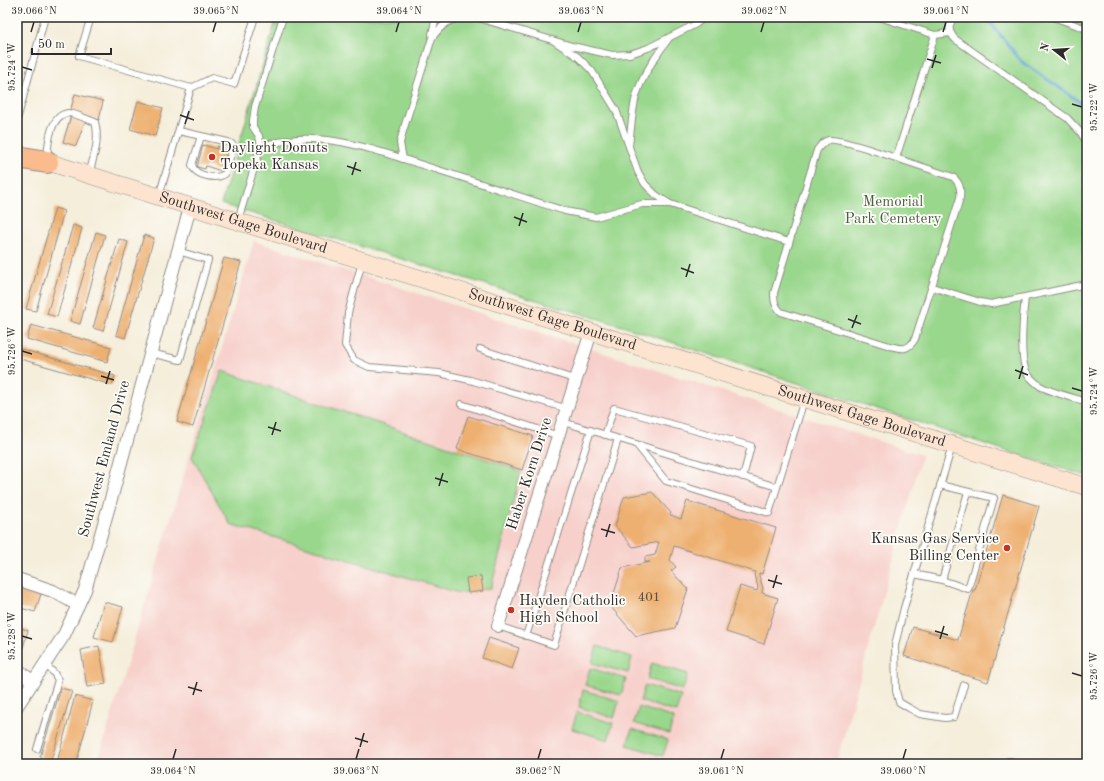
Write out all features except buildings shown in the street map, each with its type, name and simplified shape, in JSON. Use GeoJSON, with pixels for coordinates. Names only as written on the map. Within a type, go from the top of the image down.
{"type":"FeatureCollection","features":[{"type":"Feature","properties":{"kind":"highway"},"geometry":{"type":"LineString","coordinates":[[17,157],[47,162]]}},
{"type":"Feature","properties":{"kind":"main road","name":"Southwest Gage Boulevard"},"geometry":{"type":"LineString","coordinates":[[17,152],[1087,487]]}},
{"type":"Feature","properties":{"kind":"street","name":"Southwest Emland Drive"},"geometry":{"type":"LineString","coordinates":[[17,706],[64,635],[85,590],[190,207]]}},
{"type":"Feature","properties":{"kind":"street","name":"Haber Korn Drive"},"geometry":{"type":"LineString","coordinates":[[498,626],[564,422],[591,332]]}},
{"type":"Feature","properties":{"kind":"street"},"geometry":{"type":"LineString","coordinates":[[17,579],[53,591],[78,605]]}},
{"type":"Feature","properties":{"kind":"street"},"geometry":{"type":"LineString","coordinates":[[17,669],[33,682]]}},
{"type":"Feature","properties":{"kind":"lane"},"geometry":{"type":"LineString","coordinates":[[17,120],[45,17]]}},
{"type":"Feature","properties":{"kind":"lane"},"geometry":{"type":"LineString","coordinates":[[91,17],[79,56],[191,88],[212,78],[234,84],[255,17]]}},
{"type":"Feature","properties":{"kind":"lane"},"geometry":{"type":"LineString","coordinates":[[238,222],[260,146],[259,136],[253,127],[252,120],[283,17]]}},
{"type":"Feature","properties":{"kind":"lane"},"geometry":{"type":"LineString","coordinates":[[402,159],[400,143],[402,131],[432,38],[436,17]]}},
{"type":"Feature","properties":{"kind":"lane"},"geometry":{"type":"LineString","coordinates":[[432,38],[439,28],[449,20],[469,17]]}},
{"type":"Feature","properties":{"kind":"lane"},"geometry":{"type":"LineString","coordinates":[[475,17],[554,41],[612,55],[630,54],[648,48],[696,24],[704,17]]}},
{"type":"Feature","properties":{"kind":"lane"},"geometry":{"type":"LineString","coordinates":[[879,17],[935,35],[950,33]]}},
{"type":"Feature","properties":{"kind":"lane"},"geometry":{"type":"LineString","coordinates":[[954,17],[949,25],[950,33],[955,39],[1067,118],[1081,133],[1087,143]]}},
{"type":"Feature","properties":{"kind":"lane"},"geometry":{"type":"LineString","coordinates":[[1053,17],[1087,29]]}},
{"type":"Feature","properties":{"kind":"lane"},"geometry":{"type":"LineString","coordinates":[[896,158],[935,35]]}},
{"type":"Feature","properties":{"kind":"lane"},"geometry":{"type":"LineString","coordinates":[[629,147],[636,95],[644,76],[656,55],[670,37]]}},
{"type":"Feature","properties":{"kind":"lane"},"geometry":{"type":"LineString","coordinates":[[554,41],[578,57],[592,72],[616,110],[638,172],[645,184],[656,195],[670,204],[790,242]]}},
{"type":"Feature","properties":{"kind":"lane"},"geometry":{"type":"LineString","coordinates":[[159,197],[191,88]]}},
{"type":"Feature","properties":{"kind":"lane"},"geometry":{"type":"LineString","coordinates":[[47,162],[48,147],[54,124],[60,117],[69,113],[95,122],[97,131],[97,146],[88,175]]}},
{"type":"Feature","properties":{"kind":"lane"},"geometry":{"type":"LineString","coordinates":[[178,131],[201,136],[232,144],[233,148],[225,174],[216,178],[194,170],[192,165],[201,136]]}},
{"type":"Feature","properties":{"kind":"lane"},"geometry":{"type":"LineString","coordinates":[[260,146],[280,141],[300,139],[353,145],[565,211],[587,216],[596,217],[642,204],[670,204]]}},
{"type":"Feature","properties":{"kind":"lane"},"geometry":{"type":"LineString","coordinates":[[828,140],[840,141],[953,177],[958,181],[960,186],[960,198],[915,339],[911,345],[906,348],[890,346],[782,312],[776,308],[774,293],[790,242],[818,150],[822,143],[828,140]]}},
{"type":"Feature","properties":{"kind":"lane"},"geometry":{"type":"LineString","coordinates":[[150,353],[180,360],[208,260],[178,251]]}},
{"type":"Feature","properties":{"kind":"lane"},"geometry":{"type":"LineString","coordinates":[[363,261],[348,313],[345,345],[354,360],[369,367],[439,373],[470,380],[568,409]]}},
{"type":"Feature","properties":{"kind":"lane"},"geometry":{"type":"LineString","coordinates":[[932,287],[991,304],[1087,284]]}},
{"type":"Feature","properties":{"kind":"lane"},"geometry":{"type":"LineString","coordinates":[[1025,297],[1021,324],[1024,362],[1027,373],[1042,387],[1087,402]]}},
{"type":"Feature","properties":{"kind":"lane"},"geometry":{"type":"LineString","coordinates":[[480,349],[577,380]]}},
{"type":"Feature","properties":{"kind":"lane"},"geometry":{"type":"LineString","coordinates":[[636,444],[666,481],[769,513],[804,398]]}},
{"type":"Feature","properties":{"kind":"lane"},"geometry":{"type":"LineString","coordinates":[[461,404],[559,436]]}},
{"type":"Feature","properties":{"kind":"lane"},"geometry":{"type":"LineString","coordinates":[[605,435],[614,408],[751,446],[743,477]]}},
{"type":"Feature","properties":{"kind":"lane"},"geometry":{"type":"LineString","coordinates":[[564,422],[777,487]]}},
{"type":"Feature","properties":{"kind":"lane"},"geometry":{"type":"LineString","coordinates":[[526,636],[591,430]]}},
{"type":"Feature","properties":{"kind":"lane"},"geometry":{"type":"LineString","coordinates":[[498,626],[554,645],[618,439]]}},
{"type":"Feature","properties":{"kind":"lane"},"geometry":{"type":"LineString","coordinates":[[952,445],[904,608],[896,645],[896,691],[899,702],[909,708],[920,714],[945,718],[954,717],[964,685]]}},
{"type":"Feature","properties":{"kind":"lane"},"geometry":{"type":"LineString","coordinates":[[914,574],[942,580],[968,589],[994,498],[940,485]]}},
{"type":"Feature","properties":{"kind":"lane"},"geometry":{"type":"LineString","coordinates":[[942,580],[968,492]]}},
{"type":"Feature","properties":{"kind":"lane"},"geometry":{"type":"LineString","coordinates":[[37,749],[58,680],[54,673],[45,664]]}},
{"type":"Feature","properties":{"kind":"shaded area","name":"Hayden Catholic High School"},"geometry":{"type":"Polygon","coordinates":[[[254,241],[922,455],[836,764],[97,764],[254,241]]]}},
{"type":"Feature","properties":{"kind":"green space","name":"Memorial Park Cemetery"},"geometry":{"type":"Polygon","coordinates":[[[277,17],[1079,17],[1087,20],[1087,476],[622,326],[221,204],[277,17]]]}},
{"type":"Feature","properties":{"kind":"green space"},"geometry":{"type":"Polygon","coordinates":[[[222,371],[521,471],[491,588],[459,593],[230,524],[192,457],[222,371]]]}},
{"type":"Feature","properties":{"kind":"green space"},"geometry":{"type":"Polygon","coordinates":[[[597,646],[632,657],[628,673],[592,663],[597,646]]]}},
{"type":"Feature","properties":{"kind":"green space"},"geometry":{"type":"Polygon","coordinates":[[[652,663],[688,674],[683,690],[647,679],[652,663]]]}},
{"type":"Feature","properties":{"kind":"green space"},"geometry":{"type":"Polygon","coordinates":[[[590,668],[626,679],[621,695],[585,685],[590,668]]]}},
{"type":"Feature","properties":{"kind":"green space"},"geometry":{"type":"Polygon","coordinates":[[[645,685],[681,696],[676,712],[640,701],[645,685]]]}},
{"type":"Feature","properties":{"kind":"green space"},"geometry":{"type":"Polygon","coordinates":[[[583,690],[619,701],[614,718],[579,707],[583,690]]]}},
{"type":"Feature","properties":{"kind":"green space"},"geometry":{"type":"Polygon","coordinates":[[[639,707],[674,718],[669,734],[634,723],[639,707]]]}},
{"type":"Feature","properties":{"kind":"green space"},"geometry":{"type":"Polygon","coordinates":[[[577,712],[613,723],[608,740],[572,729],[577,712]]]}},
{"type":"Feature","properties":{"kind":"green space"},"geometry":{"type":"Polygon","coordinates":[[[632,729],[668,740],[663,756],[627,745],[632,729]]]}},
{"type":"Feature","properties":{"kind":"waterway"},"geometry":{"type":"LineString","coordinates":[[987,17],[1022,62],[1080,102],[1087,109]]}},
{"type":"Feature","properties":{"kind":"place","name":"Daylight Donuts Topeka Kansas"},"geometry":{"type":"Point","coordinates":[212,157]}},
{"type":"Feature","properties":{"kind":"place","name":"Kansas Gas Service Billing Center"},"geometry":{"type":"Point","coordinates":[1007,548]}},
{"type":"Feature","properties":{"kind":"place","name":"Hayden Catholic High School"},"geometry":{"type":"Point","coordinates":[511,610]}}]}
